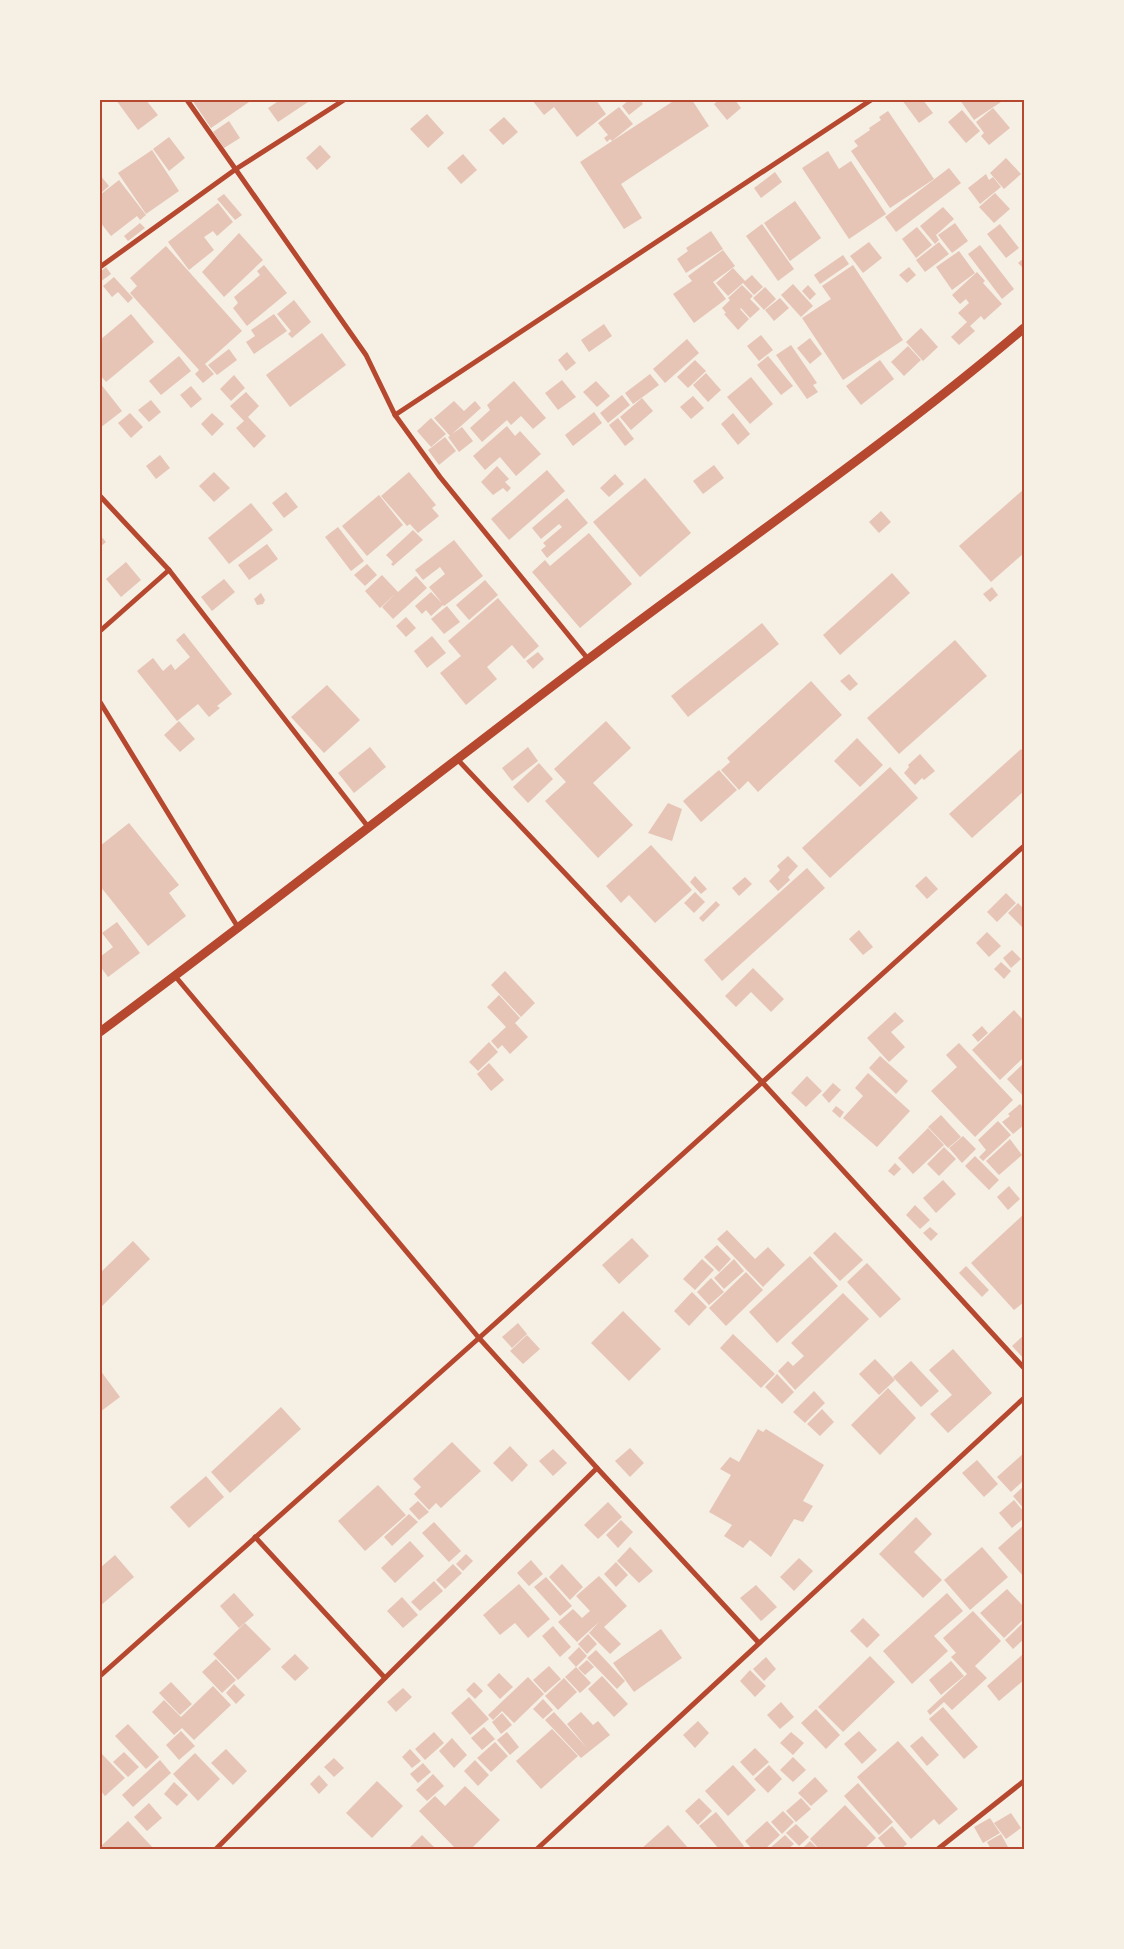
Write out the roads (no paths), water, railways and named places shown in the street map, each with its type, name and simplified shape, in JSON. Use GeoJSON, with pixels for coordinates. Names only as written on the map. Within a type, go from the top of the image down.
{"type":"FeatureCollection","features":[{"type":"Feature","properties":{"kind":"street"},"geometry":{"type":"LineString","coordinates":[[187,100],[366,355],[395,415],[440,477],[588,659]]}},
{"type":"Feature","properties":{"kind":"street"},"geometry":{"type":"LineString","coordinates":[[100,267],[236,169],[344,100]]}},
{"type":"Feature","properties":{"kind":"street"},"geometry":{"type":"LineString","coordinates":[[395,415],[871,100]]}},
{"type":"Feature","properties":{"kind":"street"},"geometry":{"type":"LineString","coordinates":[[100,1032],[239,929],[588,659],[891,435],[1024,328]]}},
{"type":"Feature","properties":{"kind":"street"},"geometry":{"type":"LineString","coordinates":[[100,496],[169,570],[369,828]]}},
{"type":"Feature","properties":{"kind":"street"},"geometry":{"type":"LineString","coordinates":[[100,632],[169,570]]}},
{"type":"Feature","properties":{"kind":"street"},"geometry":{"type":"LineString","coordinates":[[100,702],[239,929]]}},
{"type":"Feature","properties":{"kind":"street"},"geometry":{"type":"LineString","coordinates":[[458,760],[762,1082],[1024,1368]]}},
{"type":"Feature","properties":{"kind":"street"},"geometry":{"type":"LineString","coordinates":[[100,1676],[479,1338],[1024,846]]}},
{"type":"Feature","properties":{"kind":"street"},"geometry":{"type":"LineString","coordinates":[[175,976],[479,1338],[759,1643]]}},
{"type":"Feature","properties":{"kind":"street"},"geometry":{"type":"LineString","coordinates":[[537,1849],[544,1847],[759,1643],[1024,1398]]}},
{"type":"Feature","properties":{"kind":"street"},"geometry":{"type":"LineString","coordinates":[[216,1849],[597,1468]]}},
{"type":"Feature","properties":{"kind":"street"},"geometry":{"type":"LineString","coordinates":[[255,1537],[385,1678]]}},
{"type":"Feature","properties":{"kind":"street"},"geometry":{"type":"LineString","coordinates":[[938,1849],[1024,1781]]}}]}
